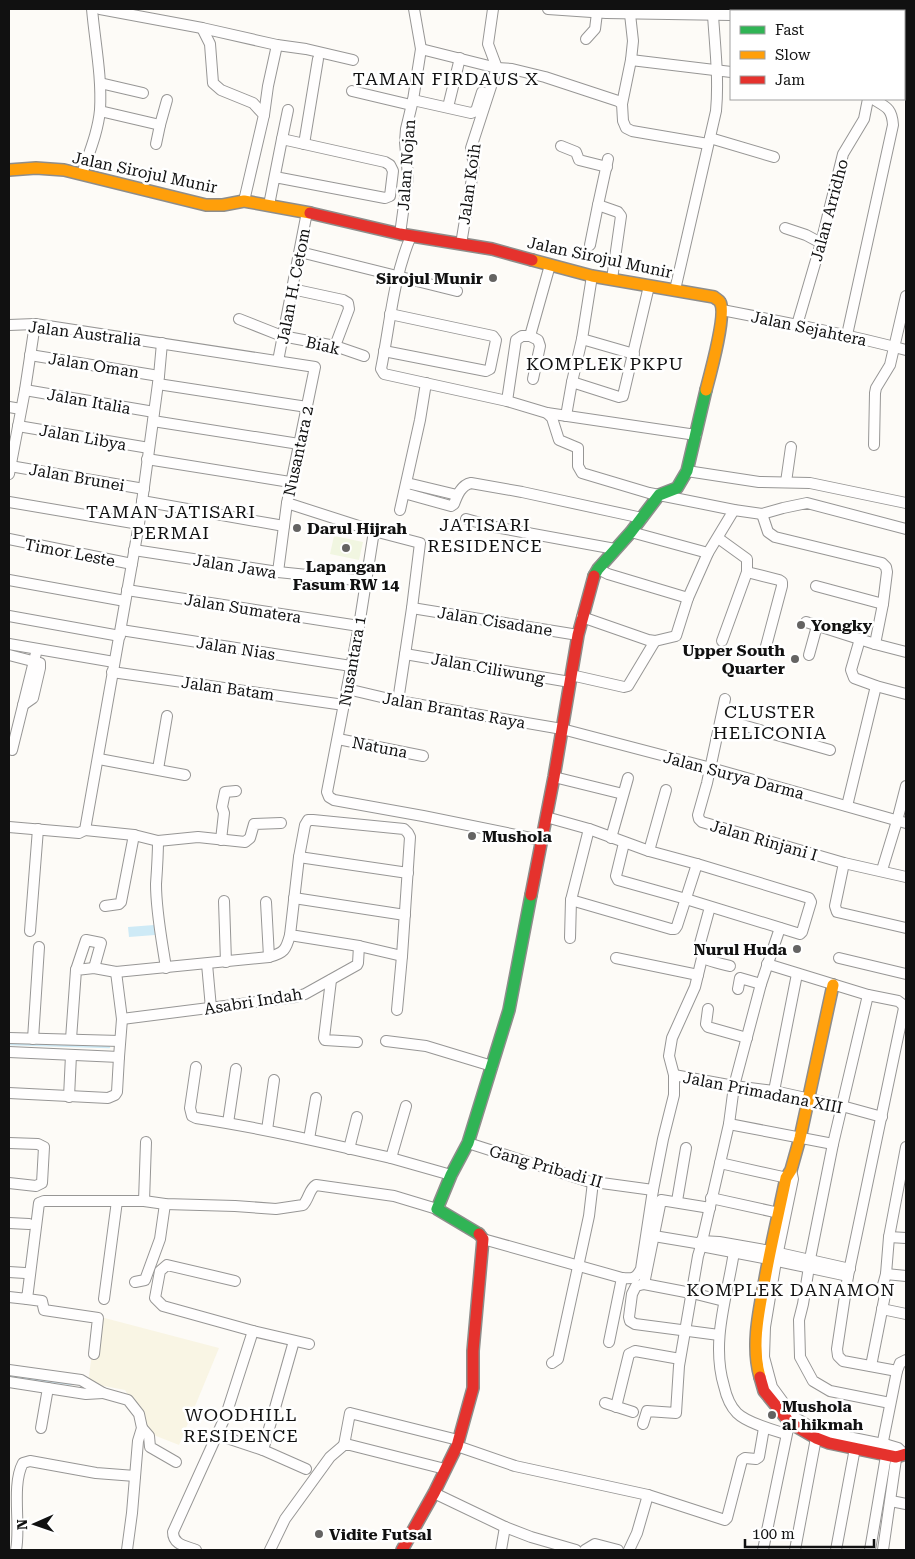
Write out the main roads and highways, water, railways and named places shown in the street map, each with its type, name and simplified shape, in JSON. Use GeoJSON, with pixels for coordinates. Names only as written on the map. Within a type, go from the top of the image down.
{"type":"FeatureCollection","features":[{"type":"Feature","properties":{"kind":"water"},"geometry":{"type":"Polygon","coordinates":[[[154,925],[155,935],[129,937],[128,927],[154,925]]]}},
{"type":"Feature","properties":{"kind":"waterway"},"geometry":{"type":"LineString","coordinates":[[9,1044],[109,1047]]}},
{"type":"Feature","properties":{"kind":"waterway"},"geometry":{"type":"LineString","coordinates":[[9,1376],[71,1384]]}},
{"type":"Feature","properties":{"kind":"place","name":"Sirojul Munir"},"geometry":{"type":"Point","coordinates":[493,278]}},
{"type":"Feature","properties":{"kind":"place","name":"Darul Hijrah"},"geometry":{"type":"Point","coordinates":[297,528]}},
{"type":"Feature","properties":{"kind":"place","name":"Lapangan Fasum RW 14"},"geometry":{"type":"Point","coordinates":[346,548]}},
{"type":"Feature","properties":{"kind":"place","name":"Yongky"},"geometry":{"type":"Point","coordinates":[801,625]}},
{"type":"Feature","properties":{"kind":"place","name":"Upper South Quarter"},"geometry":{"type":"Point","coordinates":[795,659]}},
{"type":"Feature","properties":{"kind":"place","name":"Mushola"},"geometry":{"type":"Point","coordinates":[472,836]}},
{"type":"Feature","properties":{"kind":"place","name":"Nurul Huda"},"geometry":{"type":"Point","coordinates":[797,949]}},
{"type":"Feature","properties":{"kind":"place","name":"Mushola al hikmah"},"geometry":{"type":"Point","coordinates":[772,1415]}},
{"type":"Feature","properties":{"kind":"place","name":"Vidite Futsal"},"geometry":{"type":"Point","coordinates":[319,1534]}},
{"type":"Feature","properties":{"kind":"district","name":"TAMAN FIRDAUS X"},"geometry":{"type":"Point","coordinates":[446,79]}},
{"type":"Feature","properties":{"kind":"district","name":"KOMPLEK PKPU"},"geometry":{"type":"Point","coordinates":[605,364]}},
{"type":"Feature","properties":{"kind":"district","name":"TAMAN JATISARI PERMAI"},"geometry":{"type":"Point","coordinates":[171,522]}},
{"type":"Feature","properties":{"kind":"district","name":"JATISARI RESIDENCE"},"geometry":{"type":"Point","coordinates":[485,535]}},
{"type":"Feature","properties":{"kind":"district","name":"CLUSTER HELICONIA"},"geometry":{"type":"Point","coordinates":[770,722]}},
{"type":"Feature","properties":{"kind":"district","name":"KOMPLEK DANAMON"},"geometry":{"type":"Point","coordinates":[791,1290]}},
{"type":"Feature","properties":{"kind":"district","name":"WOODHILL RESIDENCE"},"geometry":{"type":"Point","coordinates":[241,1425]}}]}
